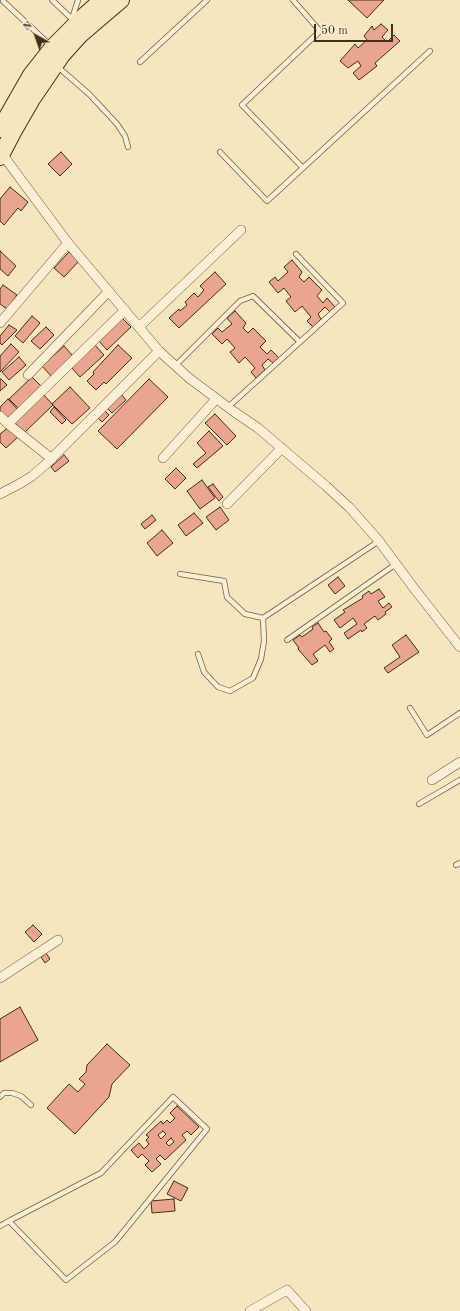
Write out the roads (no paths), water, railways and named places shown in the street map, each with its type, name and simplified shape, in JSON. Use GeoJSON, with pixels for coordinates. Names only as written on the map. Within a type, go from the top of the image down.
{"type":"FeatureCollection","features":[{"type":"Feature","properties":{"kind":"highway"},"geometry":{"type":"LineString","coordinates":[[0,129],[31,75],[53,47],[102,0]]}},
{"type":"Feature","properties":{"kind":"highway"},"geometry":{"type":"LineString","coordinates":[[69,32],[95,21],[121,0]]}},
{"type":"Feature","properties":{"kind":"highway"},"geometry":{"type":"LineString","coordinates":[[1,156],[32,99],[62,55],[69,32]]}},
{"type":"Feature","properties":{"kind":"street"},"geometry":{"type":"LineString","coordinates":[[1,156],[68,243],[159,351],[175,366],[227,408],[258,428],[350,508],[380,541],[460,647]]}},
{"type":"Feature","properties":{"kind":"street"},"geometry":{"type":"LineString","coordinates":[[139,327],[241,230]]}},
{"type":"Feature","properties":{"kind":"street"},"geometry":{"type":"LineString","coordinates":[[0,323],[68,243]]}},
{"type":"Feature","properties":{"kind":"street"},"geometry":{"type":"LineString","coordinates":[[28,376],[109,290]]}},
{"type":"Feature","properties":{"kind":"street"},"geometry":{"type":"LineString","coordinates":[[8,424],[124,310]]}},
{"type":"Feature","properties":{"kind":"street"},"geometry":{"type":"LineString","coordinates":[[0,494],[32,476],[52,458],[159,351]]}},
{"type":"Feature","properties":{"kind":"street"},"geometry":{"type":"LineString","coordinates":[[163,458],[216,399]]}},
{"type":"Feature","properties":{"kind":"street"},"geometry":{"type":"LineString","coordinates":[[0,416],[52,458]]}},
{"type":"Feature","properties":{"kind":"street"},"geometry":{"type":"LineString","coordinates":[[227,504],[282,448]]}},
{"type":"Feature","properties":{"kind":"street"},"geometry":{"type":"LineString","coordinates":[[432,780],[460,762]]}},
{"type":"Feature","properties":{"kind":"street"},"geometry":{"type":"LineString","coordinates":[[0,978],[58,940]]}},
{"type":"Feature","properties":{"kind":"street"},"geometry":{"type":"LineString","coordinates":[[250,1311],[287,1290],[306,1311]]}},
{"type":"Feature","properties":{"kind":"lane"},"geometry":{"type":"LineString","coordinates":[[52,0],[69,32]]}},
{"type":"Feature","properties":{"kind":"lane"},"geometry":{"type":"LineString","coordinates":[[69,32],[78,0]]}},
{"type":"Feature","properties":{"kind":"lane"},"geometry":{"type":"LineString","coordinates":[[140,62],[207,0]]}},
{"type":"Feature","properties":{"kind":"lane"},"geometry":{"type":"LineString","coordinates":[[293,0],[320,31],[242,105],[302,167]]}},
{"type":"Feature","properties":{"kind":"lane"},"geometry":{"type":"LineString","coordinates":[[3,1],[53,47]]}},
{"type":"Feature","properties":{"kind":"lane"},"geometry":{"type":"LineString","coordinates":[[220,152],[267,201],[302,167],[430,51]]}},
{"type":"Feature","properties":{"kind":"lane"},"geometry":{"type":"LineString","coordinates":[[55,65],[89,94],[117,124],[125,136],[128,147]]}},
{"type":"Feature","properties":{"kind":"lane"},"geometry":{"type":"LineString","coordinates":[[227,408],[343,303],[296,254]]}},
{"type":"Feature","properties":{"kind":"lane"},"geometry":{"type":"LineString","coordinates":[[175,366],[240,301],[253,296],[300,342]]}},
{"type":"Feature","properties":{"kind":"lane"},"geometry":{"type":"LineString","coordinates":[[180,574],[224,582],[228,597],[245,614],[263,618],[380,541]]}},
{"type":"Feature","properties":{"kind":"lane"},"geometry":{"type":"LineString","coordinates":[[287,640],[396,564]]}},
{"type":"Feature","properties":{"kind":"lane"},"geometry":{"type":"LineString","coordinates":[[198,654],[204,672],[218,687],[230,691],[253,678],[261,659],[264,642],[263,618]]}},
{"type":"Feature","properties":{"kind":"lane"},"geometry":{"type":"LineString","coordinates":[[410,708],[427,735],[460,713]]}},
{"type":"Feature","properties":{"kind":"lane"},"geometry":{"type":"LineString","coordinates":[[420,804],[460,780]]}},
{"type":"Feature","properties":{"kind":"lane"},"geometry":{"type":"LineString","coordinates":[[0,1097],[4,1093],[12,1093],[21,1096],[31,1105]]}},
{"type":"Feature","properties":{"kind":"lane"},"geometry":{"type":"LineString","coordinates":[[0,1226],[9,1221],[101,1173],[173,1097],[208,1129],[115,1242],[66,1280],[9,1221]]}}]}
